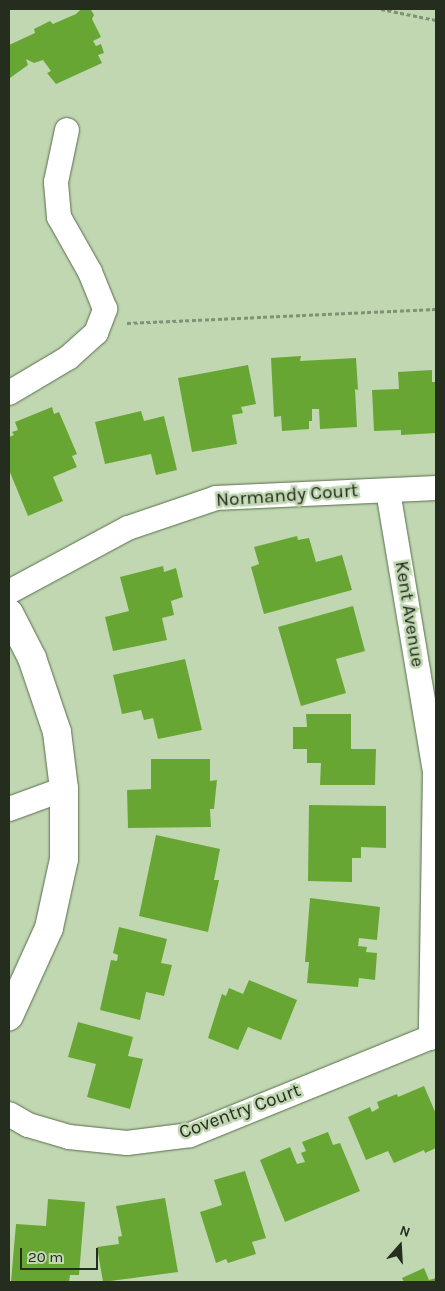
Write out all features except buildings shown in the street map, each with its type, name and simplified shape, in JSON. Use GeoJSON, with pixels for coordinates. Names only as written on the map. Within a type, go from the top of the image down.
{"type":"FeatureCollection","features":[{"type":"Feature","properties":{"kind":"street"},"geometry":{"type":"LineString","coordinates":[[9,393],[68,358],[96,333],[105,309],[90,272],[59,217],[56,182],[67,130]]}},
{"type":"Feature","properties":{"kind":"street","name":"Normandy Court"},"geometry":{"type":"LineString","coordinates":[[9,592],[128,528],[216,498],[436,488]]}},
{"type":"Feature","properties":{"kind":"street","name":"Kent Avenue"},"geometry":{"type":"LineString","coordinates":[[388,491],[435,771],[434,1036]]}},
{"type":"Feature","properties":{"kind":"street"},"geometry":{"type":"LineString","coordinates":[[9,613],[32,658],[57,732],[64,789],[64,859],[49,928],[9,1016]]}},
{"type":"Feature","properties":{"kind":"street"},"geometry":{"type":"LineString","coordinates":[[9,809],[64,789]]}},
{"type":"Feature","properties":{"kind":"street","name":"Coventry Court"},"geometry":{"type":"LineString","coordinates":[[9,1114],[28,1125],[69,1138],[127,1143],[190,1134],[434,1036]]}},
{"type":"Feature","properties":{"kind":"path"},"geometry":{"type":"LineString","coordinates":[[380,9],[436,20]]}},
{"type":"Feature","properties":{"kind":"path"},"geometry":{"type":"LineString","coordinates":[[96,333],[124,323],[436,309]]}}]}
